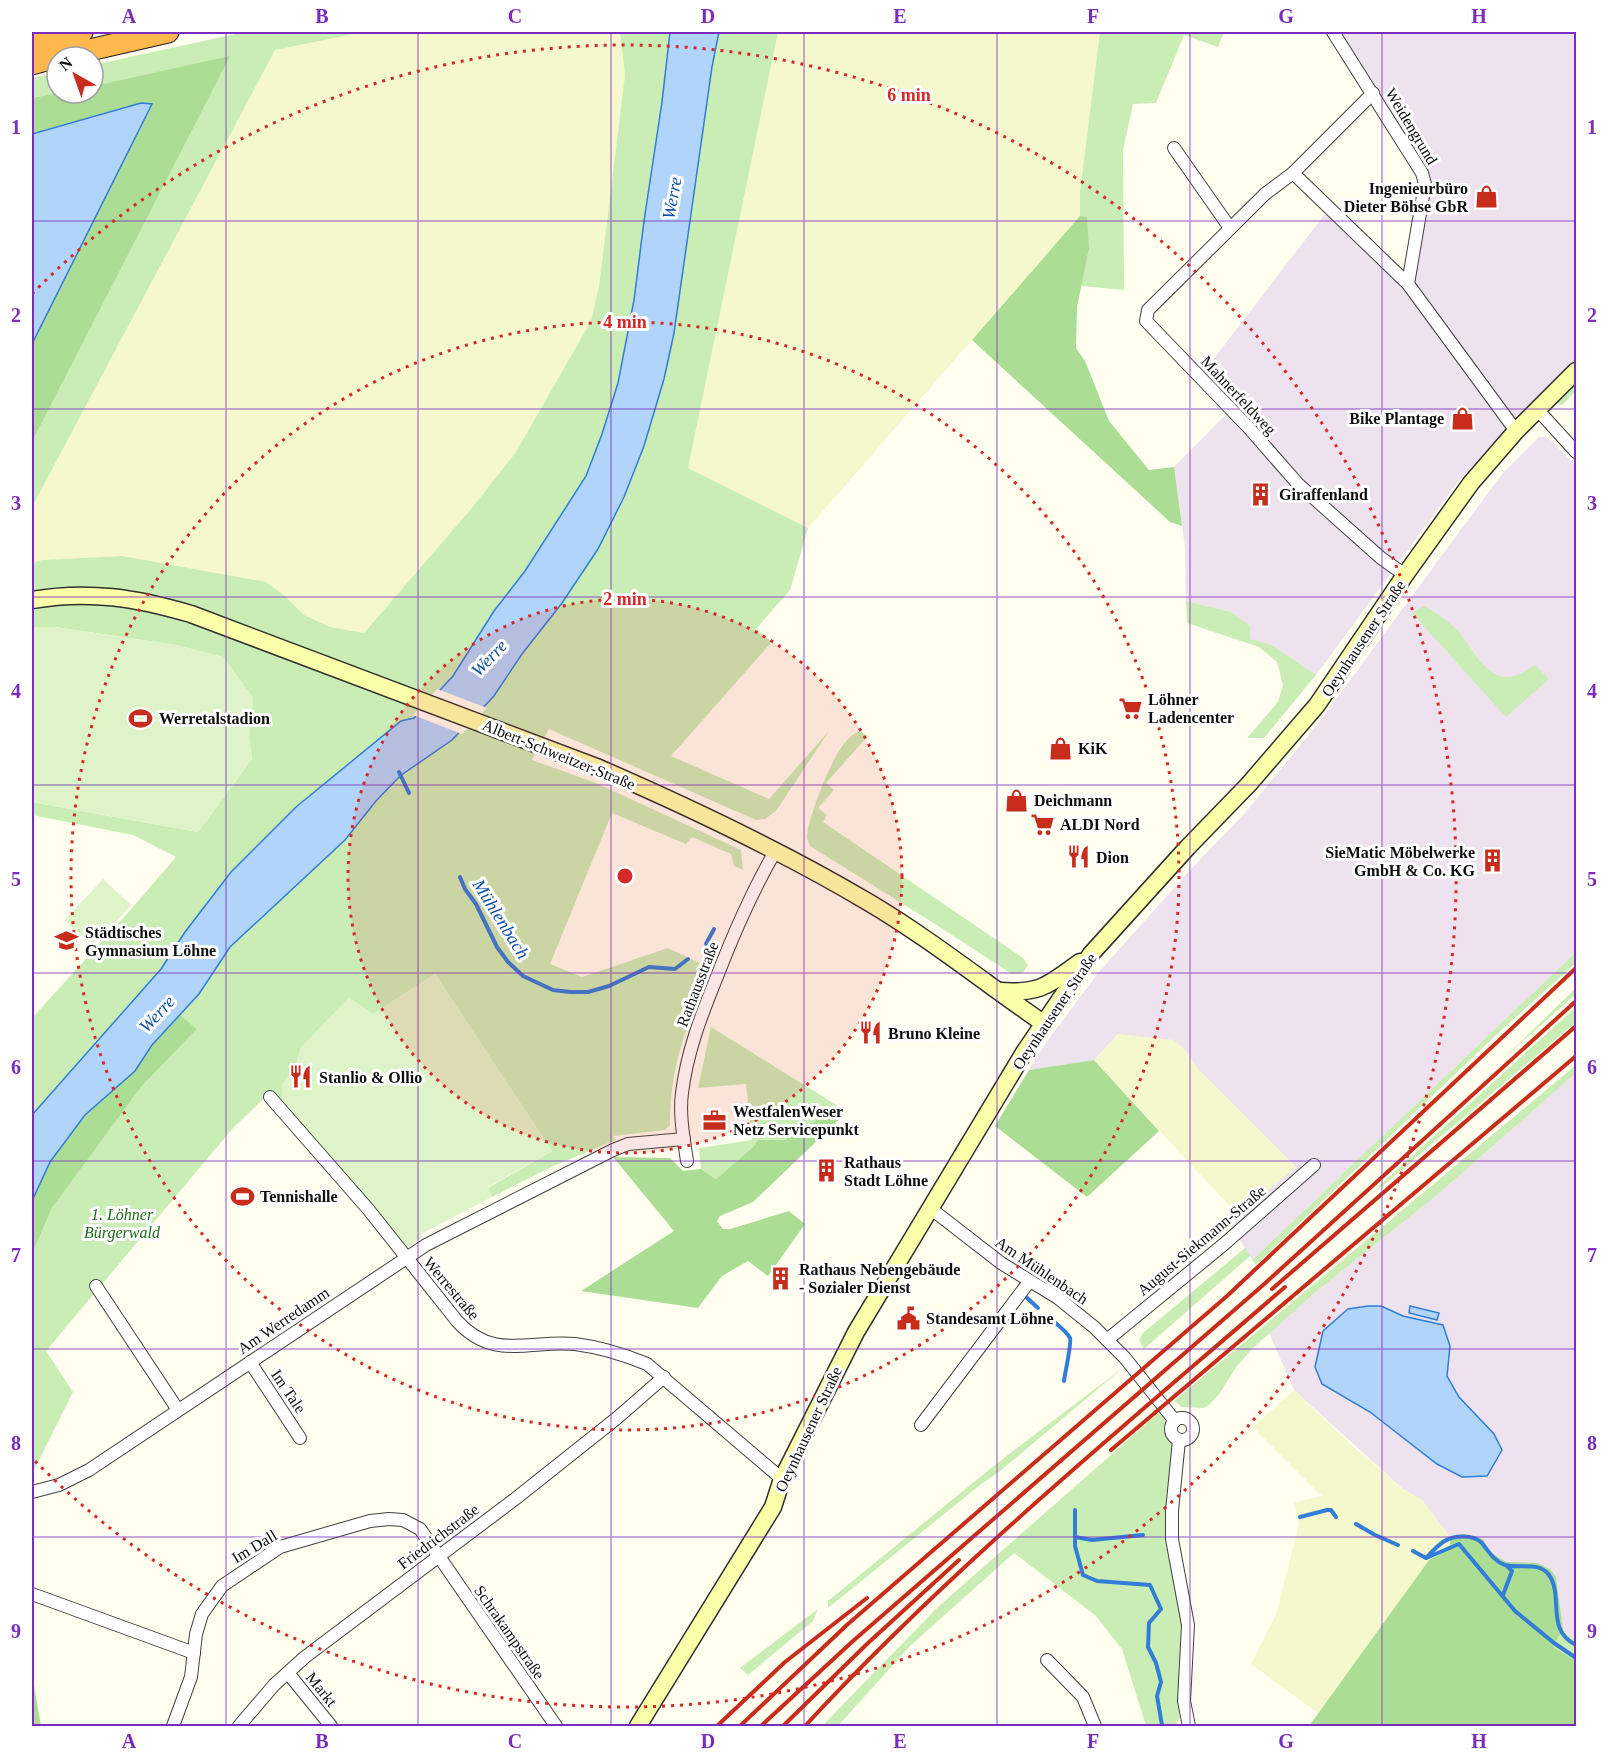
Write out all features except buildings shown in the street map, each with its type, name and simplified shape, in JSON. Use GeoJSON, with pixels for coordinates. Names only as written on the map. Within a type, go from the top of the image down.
{"type":"FeatureCollection","features":[{"type":"Feature","properties":{"kind":"highway"},"geometry":{"type":"LineString","coordinates":[[32,44],[82,32]]}},
{"type":"Feature","properties":{"kind":"highway"},"geometry":{"type":"LineString","coordinates":[[105,46],[168,32]]}},
{"type":"Feature","properties":{"kind":"main road","name":"Oeynhausener Straße"},"geometry":{"type":"LineString","coordinates":[[638,1726],[773,1507],[782,1479],[841,1359],[1043,1023],[1091,954],[1187,848],[1249,784],[1317,705],[1447,515],[1516,431],[1576,370]]}},
{"type":"Feature","properties":{"kind":"main road","name":"Albert-Schweitzer-Straße"},"geometry":{"type":"LineString","coordinates":[[32,600],[78,595],[131,598],[191,614],[530,741],[658,794],[776,850],[869,902],[1043,1023]]}},
{"type":"Feature","properties":{"kind":"main road"},"geometry":{"type":"LineString","coordinates":[[1000,992],[1021,993],[1037,990],[1091,954]]}},
{"type":"Feature","properties":{"kind":"street","name":"Weidengrund"},"geometry":{"type":"LineString","coordinates":[[1333,32],[1422,173],[1425,184],[1408,284]]}},
{"type":"Feature","properties":{"kind":"street","name":"Mahnerfeldweg"},"geometry":{"type":"LineString","coordinates":[[1372,93],[1293,173],[1265,194],[1148,310],[1146,321],[1249,428],[1298,484],[1381,558],[1405,575]]}},
{"type":"Feature","properties":{"kind":"street"},"geometry":{"type":"LineString","coordinates":[[1174,148],[1230,228]]}},
{"type":"Feature","properties":{"kind":"street"},"geometry":{"type":"LineString","coordinates":[[1293,173],[1408,284],[1516,431]]}},
{"type":"Feature","properties":{"kind":"street"},"geometry":{"type":"LineString","coordinates":[[1537,409],[1576,452]]}},
{"type":"Feature","properties":{"kind":"street","name":"Rathausstraße"},"geometry":{"type":"LineString","coordinates":[[687,1161],[682,1095],[688,1056],[698,1023],[739,925],[776,850]]}},
{"type":"Feature","properties":{"kind":"street","name":"Werrestraße"},"geometry":{"type":"LineString","coordinates":[[270,1097],[368,1209],[457,1321],[474,1338],[499,1346],[559,1343],[578,1345],[647,1364],[782,1479]]}},
{"type":"Feature","properties":{"kind":"street"},"geometry":{"type":"LineString","coordinates":[[406,1257],[483,1215],[613,1150],[628,1144],[684,1139]]}},
{"type":"Feature","properties":{"kind":"street","name":"August-Siekmann-Straße"},"geometry":{"type":"LineString","coordinates":[[1107,1340],[1223,1245],[1314,1165]]}},
{"type":"Feature","properties":{"kind":"street","name":"Am Mühlenbach"},"geometry":{"type":"LineString","coordinates":[[930,1208],[1001,1263],[1058,1298],[1094,1327],[1125,1358],[1175,1421]]}},
{"type":"Feature","properties":{"kind":"street","name":"Am Werredamm"},"geometry":{"type":"LineString","coordinates":[[32,1492],[59,1485],[89,1470],[406,1257]]}},
{"type":"Feature","properties":{"kind":"street"},"geometry":{"type":"LineString","coordinates":[[921,1425],[1029,1282]]}},
{"type":"Feature","properties":{"kind":"street"},"geometry":{"type":"LineString","coordinates":[[96,1286],[178,1410]]}},
{"type":"Feature","properties":{"kind":"street","name":"Im Tale"},"geometry":{"type":"LineString","coordinates":[[250,1362],[300,1438]]}},
{"type":"Feature","properties":{"kind":"street","name":"Friedrichstraße"},"geometry":{"type":"LineString","coordinates":[[239,1726],[274,1685],[305,1657],[556,1466],[664,1377]]}},
{"type":"Feature","properties":{"kind":"street"},"geometry":{"type":"LineString","coordinates":[[1185,1418],[1193,1425],[1193,1434],[1187,1440],[1179,1440],[1173,1436],[1171,1430],[1175,1421],[1185,1418]]}},
{"type":"Feature","properties":{"kind":"street"},"geometry":{"type":"LineString","coordinates":[[1179,1440],[1172,1511],[1172,1539],[1188,1625],[1184,1701],[1186,1725]]}},
{"type":"Feature","properties":{"kind":"street","name":"Im Dall"},"geometry":{"type":"LineString","coordinates":[[173,1726],[191,1677],[196,1634],[202,1614],[222,1586],[280,1546],[370,1521],[389,1519],[403,1520],[420,1529],[437,1556]]}},
{"type":"Feature","properties":{"kind":"street","name":"Schrakampstraße"},"geometry":{"type":"LineString","coordinates":[[437,1556],[556,1726]]}},
{"type":"Feature","properties":{"kind":"street"},"geometry":{"type":"LineString","coordinates":[[32,1594],[194,1653]]}},
{"type":"Feature","properties":{"kind":"street"},"geometry":{"type":"LineString","coordinates":[[1047,1660],[1083,1697],[1095,1726]]}},
{"type":"Feature","properties":{"kind":"street","name":"Markt"},"geometry":{"type":"LineString","coordinates":[[288,1673],[331,1726]]}},
{"type":"Feature","properties":{"kind":"shaded area"},"geometry":{"type":"Polygon","coordinates":[[[1338,32],[1576,32],[1576,359],[1517,416],[1457,483],[1316,675],[1272,645],[1249,639],[1231,612],[1186,601],[1185,547],[1174,467],[1233,407],[1202,374],[1325,214],[1397,283],[1422,218],[1427,184],[1338,32]]]}},
{"type":"Feature","properties":{"kind":"shaded area"},"geometry":{"type":"Polygon","coordinates":[[[1539,437],[1546,437],[1552,441],[1576,466],[1576,952],[1252,1260],[1231,1225],[1238,1215],[1296,1167],[1196,1067],[1189,1054],[1118,1034],[1094,1060],[1029,1070],[1048,1040],[1098,973],[1191,869],[1245,813],[1317,725],[1502,474],[1539,437]]]}},
{"type":"Feature","properties":{"kind":"shaded area"},"geometry":{"type":"Polygon","coordinates":[[[1576,1073],[1576,1640],[1570,1638],[1563,1629],[1556,1577],[1537,1563],[1506,1563],[1464,1534],[1450,1537],[1422,1500],[1403,1489],[1294,1390],[1269,1333],[1317,1291],[1436,1196],[1576,1073]],[[1393,1311],[1323,1384],[1370,1412],[1437,1464],[1494,1434],[1459,1397],[1447,1375],[1450,1346],[1443,1325],[1403,1316],[1393,1311]]]}},
{"type":"Feature","properties":{"kind":"green space"},"geometry":{"type":"Polygon","coordinates":[[[245,32],[363,32],[275,50],[32,507],[32,442],[229,57],[105,83],[105,62],[245,32]]]}},
{"type":"Feature","properties":{"kind":"green space"},"geometry":{"type":"Polygon","coordinates":[[[363,32],[620,32],[625,75],[599,286],[591,321],[516,452],[471,509],[364,633],[330,627],[304,615],[286,597],[122,556],[42,560],[32,563],[32,507],[275,49],[363,32]]]}},
{"type":"Feature","properties":{"kind":"green space"},"geometry":{"type":"Polygon","coordinates":[[[620,32],[670,32],[634,300],[618,383],[586,476],[525,571],[494,611],[453,676],[414,718],[401,721],[296,807],[231,872],[185,932],[161,969],[32,1115],[32,1018],[176,857],[133,835],[32,815],[32,802],[198,832],[252,759],[249,738],[253,698],[223,657],[176,645],[55,627],[32,627],[32,563],[42,560],[122,556],[266,582],[304,615],[330,627],[364,633],[471,509],[516,452],[591,321],[599,286],[625,75],[620,32]]]}},
{"type":"Feature","properties":{"kind":"green space","name":"1. Löhner Bürgerwald"},"geometry":{"type":"Polygon","coordinates":[[[719,32],[778,32],[688,468],[808,528],[790,590],[756,629],[771,641],[770,644],[671,756],[769,799],[829,731],[776,811],[765,819],[756,820],[549,729],[532,760],[596,783],[741,850],[743,870],[734,866],[731,854],[692,837],[686,844],[612,813],[550,964],[582,977],[668,948],[712,969],[682,1044],[673,1082],[670,1125],[665,1130],[613,1136],[616,1140],[551,1167],[492,1197],[488,1188],[552,1151],[435,974],[373,1014],[301,1047],[297,1061],[282,1086],[282,1105],[271,1092],[233,1128],[46,1351],[73,1392],[32,1474],[32,1254],[52,1208],[142,1086],[197,1029],[180,1015],[199,994],[230,947],[283,898],[400,776],[452,740],[494,696],[598,549],[624,497],[664,379],[674,333],[719,32]]]}},
{"type":"Feature","properties":{"kind":"green space"},"geometry":{"type":"Polygon","coordinates":[[[778,32],[1100,32],[1080,192],[1080,216],[808,528],[688,468],[778,32]]]}},
{"type":"Feature","properties":{"kind":"green space"},"geometry":{"type":"Polygon","coordinates":[[[1100,32],[1224,32],[1218,47],[1184,35],[1156,103],[1133,104],[1123,150],[1124,290],[1081,286],[1089,249],[1080,216],[1080,192],[1100,32]]]}},
{"type":"Feature","properties":{"kind":"green space"},"geometry":{"type":"Polygon","coordinates":[[[230,56],[32,442],[32,344],[152,104],[141,103],[32,134],[32,98],[45,95],[45,105],[105,105],[105,83],[230,56]]]}},
{"type":"Feature","properties":{"kind":"green space"},"geometry":{"type":"Polygon","coordinates":[[[45,75],[45,95],[32,98],[32,78],[45,75]]]}},
{"type":"Feature","properties":{"kind":"green space"},"geometry":{"type":"Polygon","coordinates":[[[1080,216],[1087,217],[1089,249],[1077,307],[1076,348],[1085,361],[1109,421],[1149,470],[1174,467],[1182,526],[1170,522],[972,340],[1080,216]]]}},
{"type":"Feature","properties":{"kind":"green space"},"geometry":{"type":"Polygon","coordinates":[[[1576,380],[1576,391],[1562,405],[1556,402],[1576,380]]]}},
{"type":"Feature","properties":{"kind":"green space"},"geometry":{"type":"Polygon","coordinates":[[[1186,601],[1231,612],[1250,626],[1250,639],[1272,645],[1316,675],[1264,738],[1247,738],[1278,702],[1283,685],[1277,662],[1259,647],[1187,623],[1186,601]]]}},
{"type":"Feature","properties":{"kind":"green space"},"geometry":{"type":"Polygon","coordinates":[[[1424,606],[1442,617],[1458,631],[1479,660],[1492,672],[1500,676],[1512,677],[1535,665],[1549,679],[1506,717],[1412,613],[1424,606]]]}},
{"type":"Feature","properties":{"kind":"green space","name":"Werretalstadion"},"geometry":{"type":"Polygon","coordinates":[[[32,627],[55,627],[176,645],[223,657],[253,698],[249,738],[252,759],[198,832],[32,802],[32,627]]]}},
{"type":"Feature","properties":{"kind":"green space"},"geometry":{"type":"Polygon","coordinates":[[[861,731],[868,736],[826,783],[834,790],[818,808],[827,815],[823,822],[1023,958],[1028,965],[1023,973],[1012,974],[810,846],[807,838],[808,828],[828,773],[843,745],[852,735],[861,731]]]}},
{"type":"Feature","properties":{"kind":"green space"},"geometry":{"type":"Polygon","coordinates":[[[103,879],[131,905],[93,946],[65,920],[103,879]]]}},
{"type":"Feature","properties":{"kind":"green space"},"geometry":{"type":"Polygon","coordinates":[[[1576,952],[1576,963],[1496,1035],[1256,1265],[1252,1260],[1576,952]]]}},
{"type":"Feature","properties":{"kind":"green space"},"geometry":{"type":"Polygon","coordinates":[[[435,974],[552,1151],[488,1187],[492,1197],[421,1234],[422,1237],[406,1248],[282,1105],[282,1086],[297,1061],[301,1047],[349,997],[373,1014],[435,974]]]}},
{"type":"Feature","properties":{"kind":"green space"},"geometry":{"type":"Polygon","coordinates":[[[1576,988],[1576,994],[1503,1059],[1576,988]]]}},
{"type":"Feature","properties":{"kind":"green space"},"geometry":{"type":"Polygon","coordinates":[[[1576,1007],[1576,1022],[1378,1190],[1379,1186],[1576,1007]]]}},
{"type":"Feature","properties":{"kind":"green space"},"geometry":{"type":"Polygon","coordinates":[[[180,1015],[197,1029],[142,1086],[52,1208],[32,1254],[32,1201],[50,1162],[85,1115],[135,1071],[152,1045],[180,1015]]]}},
{"type":"Feature","properties":{"kind":"green space"},"geometry":{"type":"Polygon","coordinates":[[[711,1027],[838,1106],[785,1140],[758,1140],[716,1179],[701,1169],[699,1148],[752,1140],[746,1084],[698,1088],[711,1027]]]}},
{"type":"Feature","properties":{"kind":"green space"},"geometry":{"type":"Polygon","coordinates":[[[1118,1034],[1174,1040],[1189,1054],[1196,1067],[1296,1167],[1238,1215],[1094,1060],[1118,1034]]]}},
{"type":"Feature","properties":{"kind":"green space"},"geometry":{"type":"Polygon","coordinates":[[[1094,1060],[1159,1131],[1087,1197],[995,1126],[1029,1070],[1094,1060]]]}},
{"type":"Feature","properties":{"kind":"green space"},"geometry":{"type":"Polygon","coordinates":[[[1576,1065],[1576,1073],[1436,1196],[1317,1291],[1253,1348],[1236,1367],[1220,1393],[1209,1405],[1203,1408],[1182,1407],[1174,1401],[1576,1065]]]}},
{"type":"Feature","properties":{"kind":"green space"},"geometry":{"type":"Polygon","coordinates":[[[838,1106],[847,1112],[753,1202],[720,1216],[717,1221],[723,1229],[730,1229],[789,1211],[805,1224],[768,1276],[748,1261],[722,1276],[698,1308],[581,1291],[674,1231],[613,1157],[670,1158],[683,1171],[701,1169],[716,1179],[758,1140],[785,1140],[838,1106]]]}},
{"type":"Feature","properties":{"kind":"green space"},"geometry":{"type":"Polygon","coordinates":[[[1245,1248],[1250,1256],[1144,1349],[1139,1340],[1143,1333],[1245,1248]]]}},
{"type":"Feature","properties":{"kind":"green space"},"geometry":{"type":"Polygon","coordinates":[[[1124,1367],[999,1472],[828,1608],[828,1601],[996,1464],[1124,1367]]]}},
{"type":"Feature","properties":{"kind":"green space"},"geometry":{"type":"Polygon","coordinates":[[[1294,1390],[1346,1440],[1403,1489],[1422,1500],[1450,1537],[1450,1549],[1429,1560],[1318,1713],[1251,1664],[1276,1615],[1299,1524],[1294,1503],[1322,1496],[1253,1427],[1294,1390]]]}},
{"type":"Feature","properties":{"kind":"green space"},"geometry":{"type":"Polygon","coordinates":[[[1161,1411],[1172,1444],[1168,1536],[1184,1631],[1183,1666],[1178,1692],[1181,1715],[1176,1725],[1146,1726],[1122,1649],[1095,1615],[1014,1553],[910,1646],[838,1726],[822,1726],[939,1606],[1161,1411]]]}},
{"type":"Feature","properties":{"kind":"green space"},"geometry":{"type":"Polygon","coordinates":[[[1464,1534],[1483,1539],[1489,1551],[1506,1562],[1537,1563],[1550,1569],[1556,1577],[1563,1629],[1553,1647],[1576,1661],[1576,1726],[1309,1726],[1429,1560],[1450,1549],[1450,1537],[1464,1534]]]}},
{"type":"Feature","properties":{"kind":"green space"},"geometry":{"type":"Polygon","coordinates":[[[818,1609],[813,1621],[748,1675],[740,1668],[818,1609]]]}},
{"type":"Feature","properties":{"kind":"green space"},"geometry":{"type":"Polygon","coordinates":[[[1563,1629],[1576,1640],[1576,1661],[1553,1647],[1563,1629]]]}},
{"type":"Feature","properties":{"kind":"green space"},"geometry":{"type":"Polygon","coordinates":[[[32,1674],[41,1726],[32,1726],[32,1674]]]}},
{"type":"Feature","properties":{"kind":"water","name":"Werre"},"geometry":{"type":"Polygon","coordinates":[[[670,32],[719,32],[674,333],[664,379],[644,446],[624,497],[598,549],[494,696],[452,740],[400,776],[376,801],[345,840],[230,947],[199,994],[152,1045],[135,1071],[85,1115],[50,1162],[32,1201],[32,1115],[161,969],[185,932],[231,872],[296,807],[401,721],[414,718],[453,676],[494,611],[525,571],[586,476],[618,383],[634,300],[670,32]]]}},
{"type":"Feature","properties":{"kind":"water"},"geometry":{"type":"Polygon","coordinates":[[[141,103],[152,104],[32,344],[32,134],[141,103]]]}},
{"type":"Feature","properties":{"kind":"water"},"geometry":{"type":"Polygon","coordinates":[[[1381,1306],[1403,1316],[1443,1325],[1450,1346],[1447,1376],[1459,1397],[1494,1434],[1502,1450],[1487,1476],[1462,1477],[1437,1464],[1370,1412],[1322,1384],[1315,1367],[1323,1331],[1348,1309],[1381,1306]]]}},
{"type":"Feature","properties":{"kind":"water"},"geometry":{"type":"Polygon","coordinates":[[[1410,1306],[1439,1313],[1437,1320],[1409,1313],[1410,1306]]]}},
{"type":"Feature","properties":{"kind":"pier"},"geometry":{"type":"Polygon","coordinates":[[[437,689],[487,708],[462,734],[413,715],[437,689]]]}},
{"type":"Feature","properties":{"kind":"waterway","name":"Mühlenbach"},"geometry":{"type":"LineString","coordinates":[[399,772],[409,793]]}},
{"type":"Feature","properties":{"kind":"waterway","name":"Mühlenbach"},"geometry":{"type":"LineString","coordinates":[[460,877],[497,947],[508,962],[523,976],[553,990],[588,992],[609,986],[649,967],[675,969],[688,959]]}},
{"type":"Feature","properties":{"kind":"waterway","name":"Mühlenbach"},"geometry":{"type":"LineString","coordinates":[[706,944],[714,929]]}},
{"type":"Feature","properties":{"kind":"waterway","name":"Mühlenbach"},"geometry":{"type":"LineString","coordinates":[[1025,1296],[1038,1308]]}},
{"type":"Feature","properties":{"kind":"waterway","name":"Mühlenbach"},"geometry":{"type":"LineString","coordinates":[[1052,1320],[1070,1338],[1064,1381]]}},
{"type":"Feature","properties":{"kind":"waterway","name":"Mühlenbach"},"geometry":{"type":"LineString","coordinates":[[1075,1510],[1075,1546],[1083,1575],[1097,1581],[1150,1585],[1161,1609],[1149,1623],[1148,1647],[1156,1663],[1161,1682],[1157,1696],[1162,1725]]}},
{"type":"Feature","properties":{"kind":"waterway"},"geometry":{"type":"LineString","coordinates":[[1300,1517],[1327,1510],[1331,1510],[1336,1517]]}},
{"type":"Feature","properties":{"kind":"waterway"},"geometry":{"type":"LineString","coordinates":[[1356,1524],[1398,1545]]}},
{"type":"Feature","properties":{"kind":"waterway"},"geometry":{"type":"LineString","coordinates":[[1075,1537],[1092,1540],[1143,1535]]}},
{"type":"Feature","properties":{"kind":"waterway"},"geometry":{"type":"LineString","coordinates":[[1426,1558],[1447,1540],[1468,1537],[1482,1543],[1495,1559],[1505,1565],[1540,1568],[1549,1575],[1553,1583],[1561,1631],[1576,1645]]}},
{"type":"Feature","properties":{"kind":"waterway"},"geometry":{"type":"LineString","coordinates":[[1413,1551],[1426,1558],[1459,1544],[1515,1611],[1576,1658]]}},
{"type":"Feature","properties":{"kind":"waterway"},"geometry":{"type":"LineString","coordinates":[[1503,1595],[1512,1571],[1507,1566]]}},
{"type":"Feature","properties":{"kind":"railway"},"geometry":{"type":"LineString","coordinates":[[740,1726],[848,1624],[1227,1296],[1576,968]]}},
{"type":"Feature","properties":{"kind":"railway"},"geometry":{"type":"LineString","coordinates":[[761,1726],[853,1641],[1262,1286],[1576,1001]]}},
{"type":"Feature","properties":{"kind":"railway"},"geometry":{"type":"LineString","coordinates":[[1272,1289],[1576,1026]]}},
{"type":"Feature","properties":{"kind":"railway"},"geometry":{"type":"LineString","coordinates":[[1111,1450],[1576,1056]]}},
{"type":"Feature","properties":{"kind":"railway"},"geometry":{"type":"LineString","coordinates":[[805,1726],[861,1667],[978,1555],[1100,1446],[1285,1287]]}},
{"type":"Feature","properties":{"kind":"railway"},"geometry":{"type":"LineString","coordinates":[[783,1726],[868,1643],[959,1560]]}},
{"type":"Feature","properties":{"kind":"railway"},"geometry":{"type":"LineString","coordinates":[[717,1726],[785,1662],[867,1598]]}},
{"type":"Feature","properties":{"kind":"place","name":"Ingenieurbüro Dieter Böhse GbR"},"geometry":{"type":"Point","coordinates":[1486,197]}},
{"type":"Feature","properties":{"kind":"place","name":"Bike Plantage"},"geometry":{"type":"Point","coordinates":[1462,418]}},
{"type":"Feature","properties":{"kind":"place","name":"Giraffenland"},"geometry":{"type":"Point","coordinates":[1261,494]}},
{"type":"Feature","properties":{"kind":"place","name":"Löhner Ladencenter"},"geometry":{"type":"Point","coordinates":[1130,708]}},
{"type":"Feature","properties":{"kind":"place","name":"Werretalstadion"},"geometry":{"type":"Point","coordinates":[141,718]}},
{"type":"Feature","properties":{"kind":"place","name":"KiK"},"geometry":{"type":"Point","coordinates":[1060,748]}},
{"type":"Feature","properties":{"kind":"place","name":"Deichmann"},"geometry":{"type":"Point","coordinates":[1016,800]}},
{"type":"Feature","properties":{"kind":"place","name":"ALDI Nord"},"geometry":{"type":"Point","coordinates":[1042,824]}},
{"type":"Feature","properties":{"kind":"place","name":"Dion"},"geometry":{"type":"Point","coordinates":[1078,857]}},
{"type":"Feature","properties":{"kind":"place","name":"SieMatic Möbelwerke GmbH & Co. KG"},"geometry":{"type":"Point","coordinates":[1493,861]}},
{"type":"Feature","properties":{"kind":"place","name":"Städtisches Gymnasium Löhne"},"geometry":{"type":"Point","coordinates":[67,941]}},
{"type":"Feature","properties":{"kind":"place","name":"Bruno Kleine"},"geometry":{"type":"Point","coordinates":[870,1033]}},
{"type":"Feature","properties":{"kind":"place","name":"Stanlio & Ollio"},"geometry":{"type":"Point","coordinates":[301,1077]}},
{"type":"Feature","properties":{"kind":"place","name":"WestfalenWeser Netz Servicepunkt"},"geometry":{"type":"Point","coordinates":[715,1120]}},
{"type":"Feature","properties":{"kind":"place","name":"Rathaus Stadt Löhne"},"geometry":{"type":"Point","coordinates":[826,1171]}},
{"type":"Feature","properties":{"kind":"place","name":"Tennishalle"},"geometry":{"type":"Point","coordinates":[242,1196]}},
{"type":"Feature","properties":{"kind":"place","name":"Rathaus Nebengebäude - Sozialer Dienst"},"geometry":{"type":"Point","coordinates":[781,1278]}},
{"type":"Feature","properties":{"kind":"place","name":"Standesamt Löhne"},"geometry":{"type":"Point","coordinates":[908,1318]}}]}
